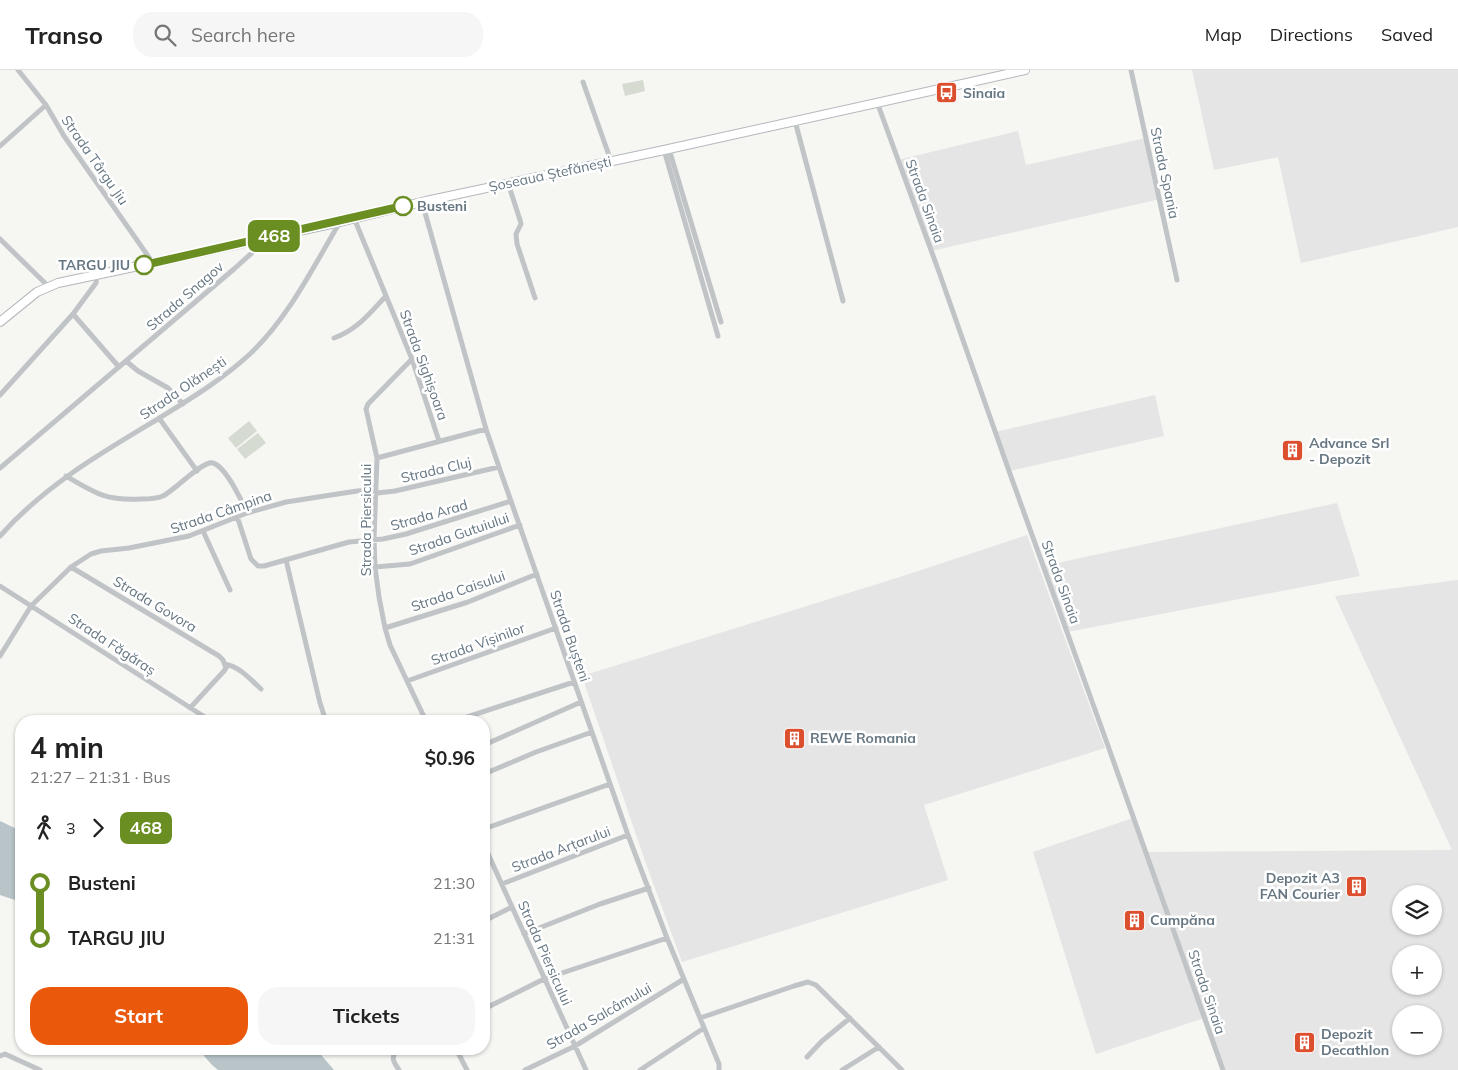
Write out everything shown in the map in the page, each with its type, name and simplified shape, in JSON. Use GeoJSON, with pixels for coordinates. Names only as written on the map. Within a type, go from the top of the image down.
{"type":"FeatureCollection","features":[{"type":"Feature","properties":{"kind":"main road","name":"Șoseaua Ștefănești"},"geometry":{"type":"LineString","coordinates":[[0,322],[25,301],[48,286],[1025,70]]}},
{"type":"Feature","properties":{"kind":"street","name":"Strada Târgu Jiu"},"geometry":{"type":"LineString","coordinates":[[18,70],[46,105],[64,136],[153,263]]}},
{"type":"Feature","properties":{"kind":"street","name":"Strada Spania"},"geometry":{"type":"LineString","coordinates":[[1131,70],[1177,280]]}},
{"type":"Feature","properties":{"kind":"street"},"geometry":{"type":"LineString","coordinates":[[583,82],[611,161]]}},
{"type":"Feature","properties":{"kind":"street","name":"Strada Sinaia"},"geometry":{"type":"LineString","coordinates":[[878,102],[1222,1070]]}},
{"type":"Feature","properties":{"kind":"street"},"geometry":{"type":"LineString","coordinates":[[0,146],[46,105]]}},
{"type":"Feature","properties":{"kind":"street"},"geometry":{"type":"LineString","coordinates":[[795,121],[843,300]]}},
{"type":"Feature","properties":{"kind":"street"},"geometry":{"type":"LineString","coordinates":[[666,149],[721,322]]}},
{"type":"Feature","properties":{"kind":"street"},"geometry":{"type":"LineString","coordinates":[[666,149],[718,336]]}},
{"type":"Feature","properties":{"kind":"street"},"geometry":{"type":"LineString","coordinates":[[508,183],[520,220],[516,234],[517,244],[535,298]]}},
{"type":"Feature","properties":{"kind":"street","name":"Strada Bușteni"},"geometry":{"type":"LineString","coordinates":[[422,202],[486,428],[499,467],[628,834],[667,938],[720,1064],[719,1070]]}},
{"type":"Feature","properties":{"kind":"street","name":"Strada Sighișoara"},"geometry":{"type":"LineString","coordinates":[[354,218],[412,359],[439,441]]}},
{"type":"Feature","properties":{"kind":"street","name":"Strada Olănești"},"geometry":{"type":"LineString","coordinates":[[0,536],[27,509],[66,476],[183,404],[207,388],[250,354],[276,327],[340,222]]}},
{"type":"Feature","properties":{"kind":"street","name":"Strada Snagov"},"geometry":{"type":"LineString","coordinates":[[0,468],[257,248],[262,238]]}},
{"type":"Feature","properties":{"kind":"street"},"geometry":{"type":"LineString","coordinates":[[0,239],[48,286]]}},
{"type":"Feature","properties":{"kind":"street"},"geometry":{"type":"LineString","coordinates":[[0,394],[73,314],[94,287],[97,274]]}},
{"type":"Feature","properties":{"kind":"street","name":"Strada Sighișoara"},"geometry":{"type":"LineString","coordinates":[[334,338],[346,334],[353,329],[386,296]]}},
{"type":"Feature","properties":{"kind":"street"},"geometry":{"type":"LineString","coordinates":[[73,314],[119,367]]}},
{"type":"Feature","properties":{"kind":"street","name":"Strada Piersicului"},"geometry":{"type":"LineString","coordinates":[[412,359],[366,406],[366,414],[377,458],[374,539],[378,597],[390,645],[423,715]]}},
{"type":"Feature","properties":{"kind":"street"},"geometry":{"type":"LineString","coordinates":[[126,361],[146,376],[168,388],[183,404]]}},
{"type":"Feature","properties":{"kind":"street"},"geometry":{"type":"LineString","coordinates":[[159,418],[196,471]]}},
{"type":"Feature","properties":{"kind":"street","name":"Strada Sighișoara"},"geometry":{"type":"LineString","coordinates":[[377,458],[486,428]]}},
{"type":"Feature","properties":{"kind":"street"},"geometry":{"type":"LineString","coordinates":[[66,476],[105,497],[123,500],[157,498],[164,496],[207,463],[215,464],[224,472],[247,513]]}},
{"type":"Feature","properties":{"kind":"street","name":"Strada Cluj"},"geometry":{"type":"LineString","coordinates":[[377,493],[403,489],[499,467]]}},
{"type":"Feature","properties":{"kind":"street","name":"Strada Câmpina"},"geometry":{"type":"LineString","coordinates":[[0,656],[32,606],[71,567],[91,554],[156,544],[189,536],[237,516],[268,506],[357,491],[369,490],[377,493]]}},
{"type":"Feature","properties":{"kind":"street","name":"Strada Arad"},"geometry":{"type":"LineString","coordinates":[[237,516],[251,559],[258,566],[264,566],[349,542],[383,539],[406,534],[512,501]]}},
{"type":"Feature","properties":{"kind":"street","name":"Strada Gutuiului"},"geometry":{"type":"LineString","coordinates":[[375,567],[410,564],[520,526]]}},
{"type":"Feature","properties":{"kind":"street"},"geometry":{"type":"LineString","coordinates":[[203,531],[230,590]]}},
{"type":"Feature","properties":{"kind":"street"},"geometry":{"type":"LineString","coordinates":[[286,560],[325,715]]}},
{"type":"Feature","properties":{"kind":"street","name":"Strada Govora"},"geometry":{"type":"LineString","coordinates":[[71,567],[219,656],[225,664],[241,671],[260,689]]}},
{"type":"Feature","properties":{"kind":"street","name":"Strada Caisului"},"geometry":{"type":"LineString","coordinates":[[385,628],[468,602],[537,574]]}},
{"type":"Feature","properties":{"kind":"street","name":"Strada Făgăraș"},"geometry":{"type":"LineString","coordinates":[[0,586],[201,715]]}},
{"type":"Feature","properties":{"kind":"street","name":"Strada Vișinilor"},"geometry":{"type":"LineString","coordinates":[[407,681],[556,628]]}},
{"type":"Feature","properties":{"kind":"street"},"geometry":{"type":"LineString","coordinates":[[190,708],[224,671],[226,668],[225,664]]}},
{"type":"Feature","properties":{"kind":"street"},"geometry":{"type":"LineString","coordinates":[[473,715],[574,682]]}},
{"type":"Feature","properties":{"kind":"street"},"geometry":{"type":"LineString","coordinates":[[490,742],[581,702]]}},
{"type":"Feature","properties":{"kind":"street"},"geometry":{"type":"LineString","coordinates":[[490,771],[536,752],[592,732]]}},
{"type":"Feature","properties":{"kind":"street"},"geometry":{"type":"LineString","coordinates":[[490,827],[610,784]]}},
{"type":"Feature","properties":{"kind":"street","name":"Strada Arțarului"},"geometry":{"type":"LineString","coordinates":[[502,884],[628,834]]}},
{"type":"Feature","properties":{"kind":"street","name":"Strada Piersicului"},"geometry":{"type":"LineString","coordinates":[[490,858],[586,1070]]}},
{"type":"Feature","properties":{"kind":"street"},"geometry":{"type":"LineString","coordinates":[[524,934],[600,904],[649,888]]}},
{"type":"Feature","properties":{"kind":"street"},"geometry":{"type":"LineString","coordinates":[[490,918],[512,906]]}},
{"type":"Feature","properties":{"kind":"street"},"geometry":{"type":"LineString","coordinates":[[490,1006],[544,979],[667,938]]}},
{"type":"Feature","properties":{"kind":"street","name":"Strada Salcâmului"},"geometry":{"type":"LineString","coordinates":[[525,1070],[575,1046],[684,979]]}},
{"type":"Feature","properties":{"kind":"street"},"geometry":{"type":"LineString","coordinates":[[700,1018],[808,982],[816,985],[902,1070]]}},
{"type":"Feature","properties":{"kind":"street"},"geometry":{"type":"LineString","coordinates":[[807,1057],[822,1041],[850,1018]]}},
{"type":"Feature","properties":{"kind":"street"},"geometry":{"type":"LineString","coordinates":[[640,1070],[704,1028]]}},
{"type":"Feature","properties":{"kind":"street"},"geometry":{"type":"LineString","coordinates":[[842,1070],[879,1047]]}},
{"type":"Feature","properties":{"kind":"street"},"geometry":{"type":"LineString","coordinates":[[0,1056],[5,1054],[40,1070]]}},
{"type":"Feature","properties":{"kind":"street"},"geometry":{"type":"LineString","coordinates":[[394,1055],[392,1060],[399,1070]]}},
{"type":"Feature","properties":{"kind":"street"},"geometry":{"type":"LineString","coordinates":[[459,1055],[467,1070]]}},
{"type":"Feature","properties":{"kind":"shaded area"},"geometry":{"type":"Polygon","coordinates":[[[1192,70],[1458,70],[1458,227],[1301,263],[1278,157],[1214,170],[1192,70]]]}},
{"type":"Feature","properties":{"kind":"shaded area"},"geometry":{"type":"Polygon","coordinates":[[[643,80],[645,91],[625,96],[622,84],[643,80]]]}},
{"type":"Feature","properties":{"kind":"shaded area"},"geometry":{"type":"Polygon","coordinates":[[[1018,131],[1026,165],[1146,138],[1160,199],[931,251],[898,160],[1018,131]]]}},
{"type":"Feature","properties":{"kind":"shaded area"},"geometry":{"type":"Polygon","coordinates":[[[1155,395],[1164,436],[1009,471],[995,432],[1155,395]]]}},
{"type":"Feature","properties":{"kind":"shaded area"},"geometry":{"type":"Polygon","coordinates":[[[249,421],[257,431],[236,448],[228,438],[249,421]]]}},
{"type":"Feature","properties":{"kind":"shaded area"},"geometry":{"type":"Polygon","coordinates":[[[258,433],[266,443],[245,459],[237,449],[258,433]]]}},
{"type":"Feature","properties":{"kind":"shaded area"},"geometry":{"type":"Polygon","coordinates":[[[1337,503],[1360,576],[1067,632],[1043,566],[1337,503]]]}},
{"type":"Feature","properties":{"kind":"shaded area"},"geometry":{"type":"Polygon","coordinates":[[[1027,535],[1105,748],[924,805],[948,880],[682,962],[645,861],[582,676],[903,576],[1027,535]]]}},
{"type":"Feature","properties":{"kind":"shaded area"},"geometry":{"type":"Polygon","coordinates":[[[1458,580],[1458,1070],[1223,1070],[1204,1018],[1096,1054],[1033,852],[1133,818],[1146,852],[1452,850],[1335,596],[1458,580]]]}},
{"type":"Feature","properties":{"kind":"shaded area"},"geometry":{"type":"Polygon","coordinates":[[[0,821],[15,828],[15,900],[0,895],[0,821]]]}},
{"type":"Feature","properties":{"kind":"shaded area"},"geometry":{"type":"Polygon","coordinates":[[[203,1055],[321,1055],[334,1070],[218,1070],[203,1055]]]}},
{"type":"Feature","properties":{"kind":"bus line","name":"468"},"geometry":{"type":"LineString","coordinates":[[144,265],[340,222],[403,206]]}},
{"type":"Feature","properties":{"kind":"place","name":"Sinaia"},"geometry":{"type":"Point","coordinates":[947,93]}},
{"type":"Feature","properties":{"kind":"place","name":"Busteni"},"geometry":{"type":"Point","coordinates":[403,206]}},
{"type":"Feature","properties":{"kind":"place","name":"TARGU JIU"},"geometry":{"type":"Point","coordinates":[144,265]}},
{"type":"Feature","properties":{"kind":"place","name":"Advance Srl - Depozit"},"geometry":{"type":"Point","coordinates":[1293,451]}},
{"type":"Feature","properties":{"kind":"place","name":"REWE Romania"},"geometry":{"type":"Point","coordinates":[794,738]}},
{"type":"Feature","properties":{"kind":"place","name":"Depozit A3 FAN Courier"},"geometry":{"type":"Point","coordinates":[1356,886]}},
{"type":"Feature","properties":{"kind":"place","name":"Cumpăna"},"geometry":{"type":"Point","coordinates":[1134,920]}},
{"type":"Feature","properties":{"kind":"place","name":"Depozit Decathlon"},"geometry":{"type":"Point","coordinates":[1305,1042]}}]}
